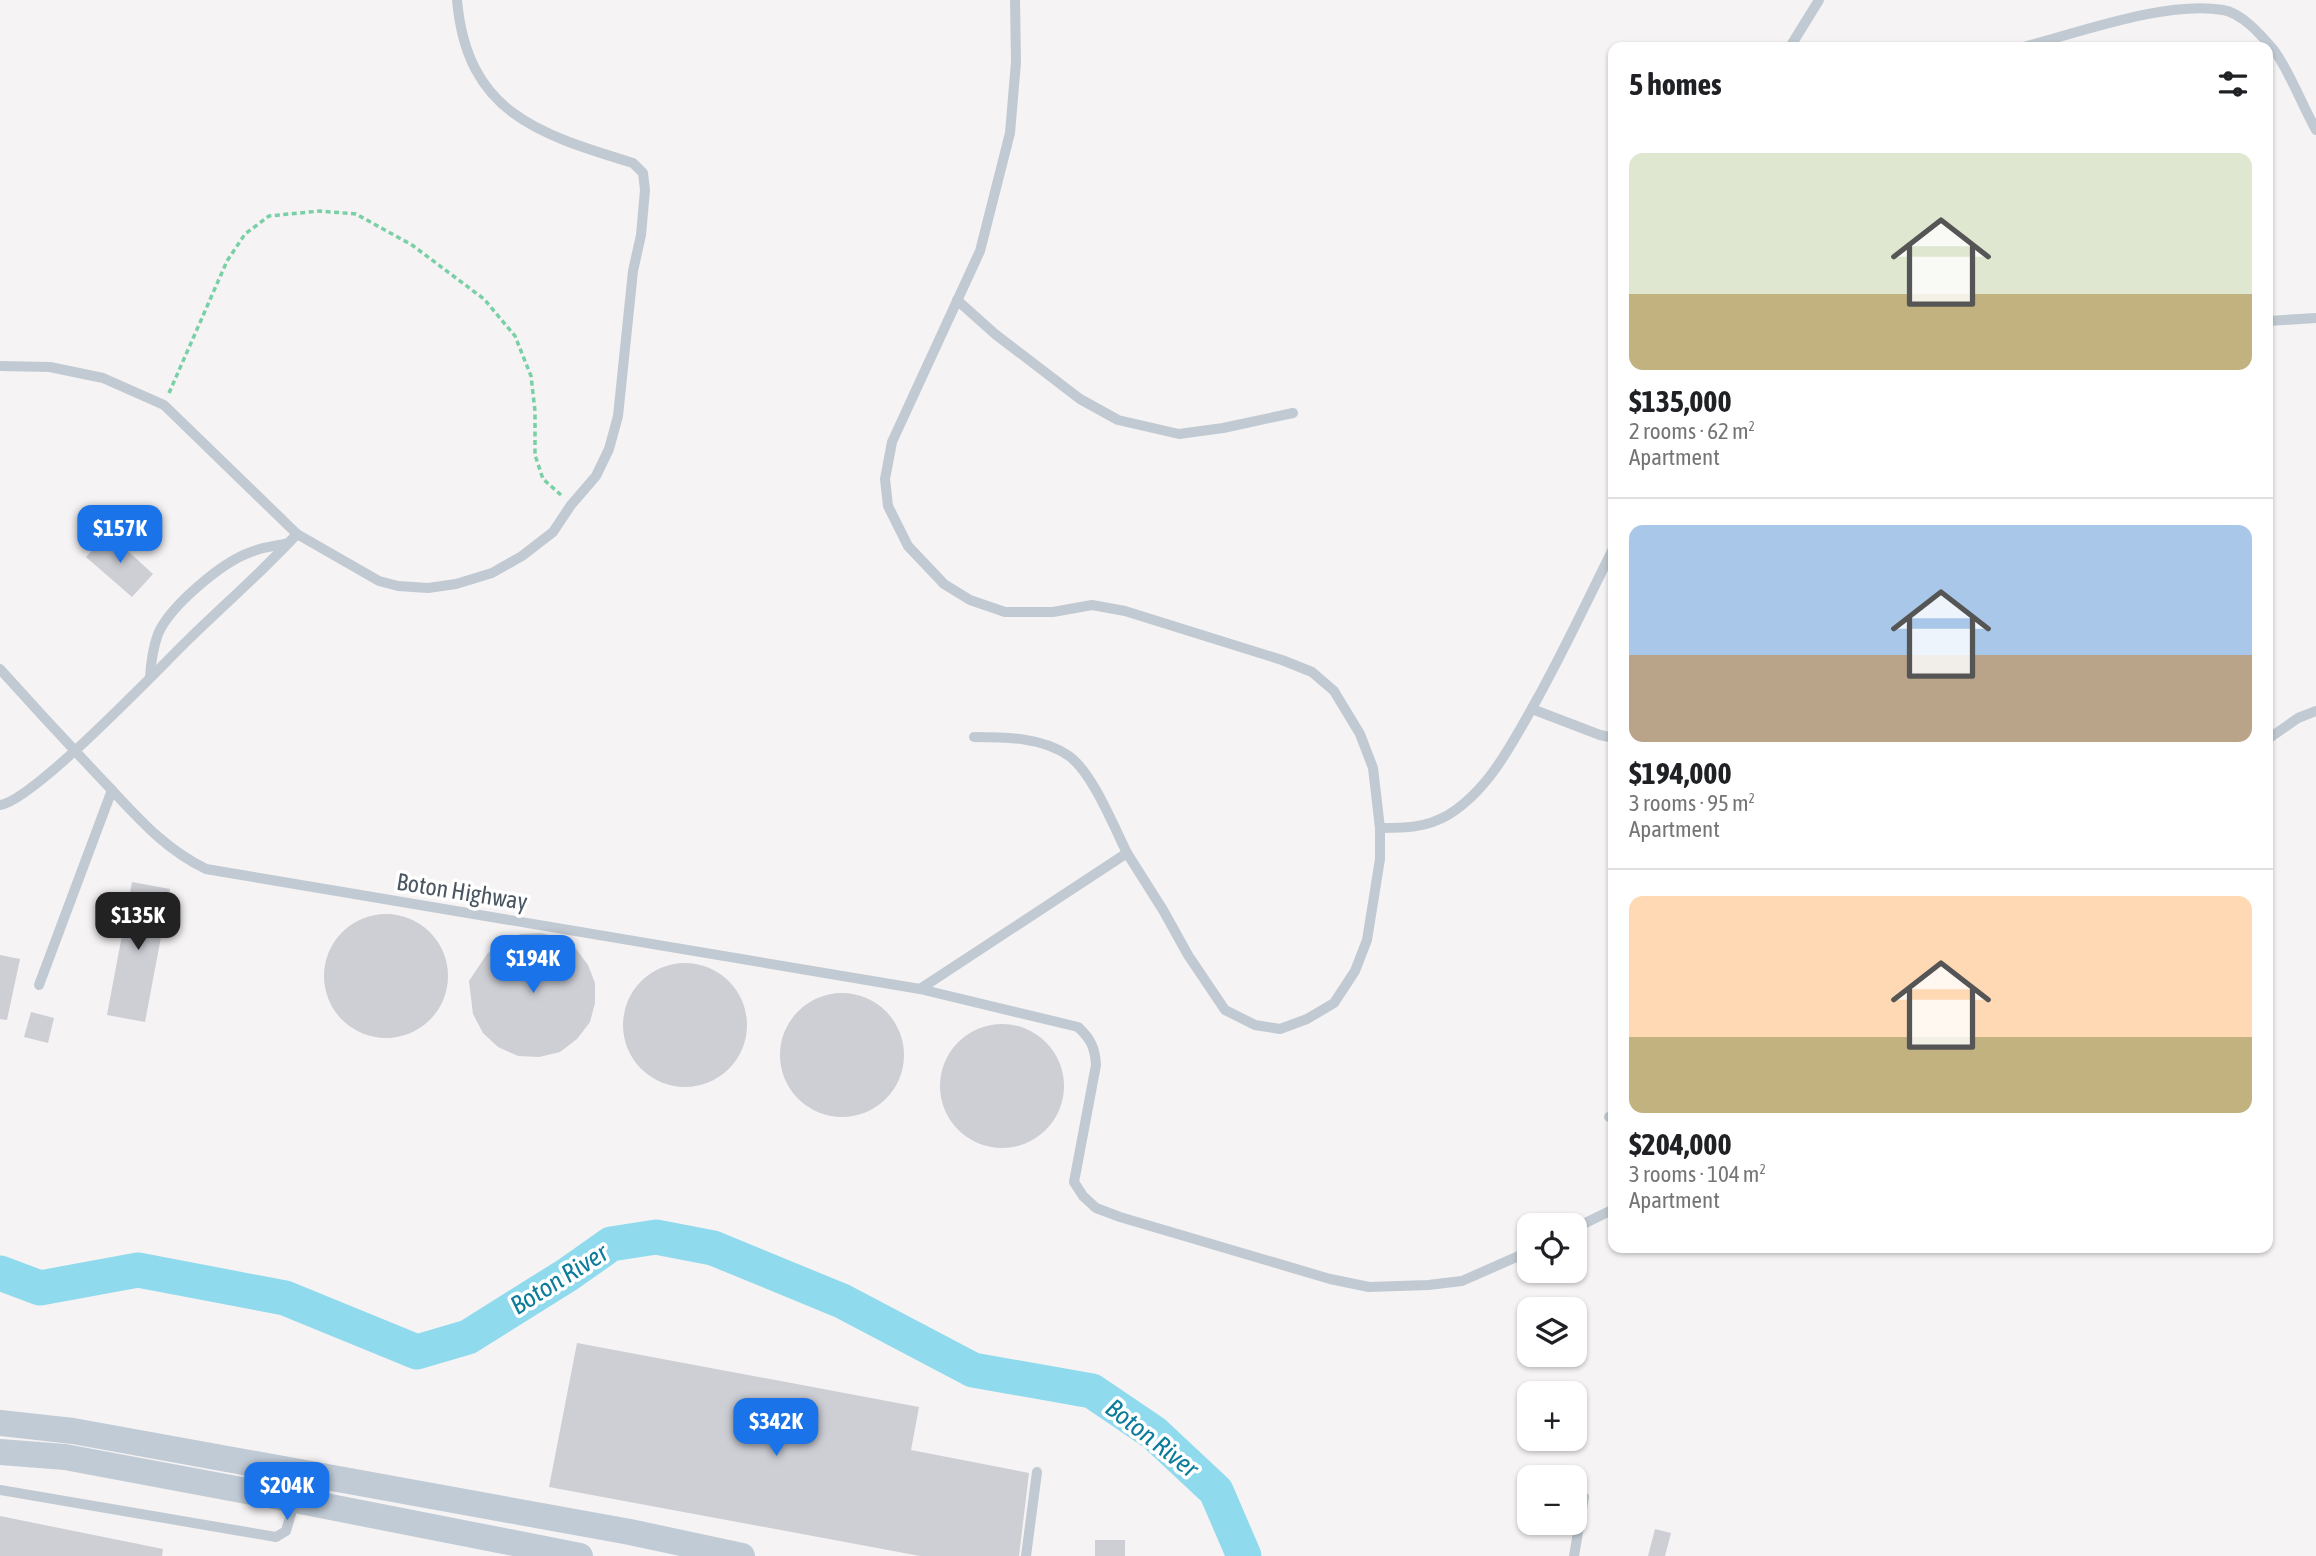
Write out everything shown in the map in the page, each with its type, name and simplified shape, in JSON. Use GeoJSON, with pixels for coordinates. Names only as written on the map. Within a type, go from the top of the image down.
{"type":"FeatureCollection","features":[{"type":"Feature","properties":{"kind":"street"},"geometry":{"type":"LineString","coordinates":[[0,1423],[73,1431],[630,1532],[742,1556]]}},
{"type":"Feature","properties":{"kind":"street"},"geometry":{"type":"LineString","coordinates":[[0,1451],[65,1457],[580,1556]]}},
{"type":"Feature","properties":{"kind":"lane"},"geometry":{"type":"LineString","coordinates":[[0,366],[50,367],[103,378],[164,405],[297,534],[379,581],[428,589],[456,584],[492,573],[522,556],[553,532],[571,505],[596,476],[609,449],[618,416],[633,271],[644,202],[643,173],[633,163],[542,132],[506,109],[493,97],[478,78],[462,29],[457,0]]}},
{"type":"Feature","properties":{"kind":"lane"},"geometry":{"type":"LineString","coordinates":[[974,737],[1011,737],[1043,744],[1070,756],[1090,780],[1127,853],[1188,955],[1225,1010],[1255,1025],[1280,1029],[1307,1020],[1334,1003],[1355,971],[1367,940],[1380,859],[1380,828],[1373,768],[1360,734],[1334,691],[1311,672],[1282,660],[1125,611],[1092,605],[1053,612],[1005,612],[970,600],[944,584],[908,546],[888,506],[885,479],[892,442],[980,251],[1010,133],[1016,62],[1015,0]]}},
{"type":"Feature","properties":{"kind":"lane"},"geometry":{"type":"LineString","coordinates":[[1793,42],[1819,0]]}},
{"type":"Feature","properties":{"kind":"lane"},"geometry":{"type":"LineString","coordinates":[[2042,42],[2158,12],[2194,9],[2225,10],[2248,23],[2266,42]]}},
{"type":"Feature","properties":{"kind":"lane"},"geometry":{"type":"LineString","coordinates":[[2273,49],[2316,130]]}},
{"type":"Feature","properties":{"kind":"lane"},"geometry":{"type":"LineString","coordinates":[[957,300],[995,334],[1080,399],[1118,420],[1179,434],[1293,413]]}},
{"type":"Feature","properties":{"kind":"lane"},"geometry":{"type":"LineString","coordinates":[[2273,321],[2316,318]]}},
{"type":"Feature","properties":{"kind":"lane"},"geometry":{"type":"LineString","coordinates":[[0,805],[8,804],[23,794],[74,751],[297,534]]}},
{"type":"Feature","properties":{"kind":"lane"},"geometry":{"type":"LineString","coordinates":[[150,677],[152,654],[159,632],[187,596],[220,569],[250,552],[288,542]]}},
{"type":"Feature","properties":{"kind":"lane"},"geometry":{"type":"LineString","coordinates":[[1380,828],[1419,827],[1447,815],[1470,798],[1507,753],[1608,559]]}},
{"type":"Feature","properties":{"kind":"lane","name":"Boton Highway"},"geometry":{"type":"LineString","coordinates":[[0,669],[150,830],[180,856],[206,869],[920,989],[1078,1027],[1087,1035],[1095,1049],[1096,1065],[1074,1182],[1083,1196],[1096,1208],[1331,1279],[1369,1287],[1462,1281],[1517,1257]]}},
{"type":"Feature","properties":{"kind":"lane"},"geometry":{"type":"LineString","coordinates":[[1532,709],[1608,737]]}},
{"type":"Feature","properties":{"kind":"lane"},"geometry":{"type":"LineString","coordinates":[[2273,736],[2316,711]]}},
{"type":"Feature","properties":{"kind":"lane"},"geometry":{"type":"LineString","coordinates":[[39,985],[112,790]]}},
{"type":"Feature","properties":{"kind":"lane"},"geometry":{"type":"LineString","coordinates":[[920,989],[1127,853]]}},
{"type":"Feature","properties":{"kind":"lane"},"geometry":{"type":"LineString","coordinates":[[1587,1222],[1608,1212]]}},
{"type":"Feature","properties":{"kind":"lane"},"geometry":{"type":"LineString","coordinates":[[1026,1556],[1037,1472]]}},
{"type":"Feature","properties":{"kind":"lane"},"geometry":{"type":"LineString","coordinates":[[0,1490],[276,1537],[286,1531],[295,1500]]}},
{"type":"Feature","properties":{"kind":"lane"},"geometry":{"type":"LineString","coordinates":[[1574,1556],[1578,1535]]}},
{"type":"Feature","properties":{"kind":"path"},"geometry":{"type":"LineString","coordinates":[[164,405],[227,261],[245,234],[269,216],[320,211],[356,214],[412,245],[484,299],[515,336],[531,376],[535,411],[535,455],[543,479],[571,505]]}},
{"type":"Feature","properties":{"kind":"building"},"geometry":{"type":"Polygon","coordinates":[[[108,533],[153,574],[132,597],[86,557],[108,533]]]}},
{"type":"Feature","properties":{"kind":"building"},"geometry":{"type":"Polygon","coordinates":[[[132,882],[170,889],[145,1022],[107,1015],[132,882]]]}},
{"type":"Feature","properties":{"kind":"building"},"geometry":{"type":"Polygon","coordinates":[[[386,914],[410,919],[430,932],[443,952],[448,976],[443,1000],[430,1020],[410,1033],[386,1038],[362,1033],[342,1020],[329,1000],[324,976],[329,952],[342,932],[362,919],[386,914]]]}},
{"type":"Feature","properties":{"kind":"building"},"geometry":{"type":"Polygon","coordinates":[[[541,933],[560,938],[576,949],[588,965],[595,983],[595,1003],[590,1022],[577,1039],[560,1052],[539,1057],[518,1056],[498,1047],[483,1033],[473,1014],[469,981],[487,954],[502,941],[521,934],[541,933]]]}},
{"type":"Feature","properties":{"kind":"building"},"geometry":{"type":"Polygon","coordinates":[[[0,955],[20,959],[7,1020],[0,1019],[0,955]]]}},
{"type":"Feature","properties":{"kind":"building"},"geometry":{"type":"Polygon","coordinates":[[[685,963],[709,968],[729,981],[742,1001],[747,1025],[742,1049],[729,1069],[709,1082],[685,1087],[661,1082],[641,1069],[628,1049],[623,1025],[628,1001],[641,981],[661,968],[685,963]]]}},
{"type":"Feature","properties":{"kind":"building"},"geometry":{"type":"Polygon","coordinates":[[[842,993],[866,998],[886,1011],[899,1031],[904,1055],[899,1079],[886,1099],[866,1112],[842,1117],[818,1112],[798,1099],[785,1079],[780,1055],[785,1031],[798,1011],[818,998],[842,993]]]}},
{"type":"Feature","properties":{"kind":"building"},"geometry":{"type":"Polygon","coordinates":[[[31,1012],[54,1018],[48,1043],[24,1037],[31,1012]]]}},
{"type":"Feature","properties":{"kind":"building"},"geometry":{"type":"Polygon","coordinates":[[[1002,1024],[1026,1029],[1046,1042],[1059,1062],[1064,1086],[1059,1110],[1046,1130],[1026,1143],[1002,1148],[978,1143],[958,1130],[945,1110],[940,1086],[945,1062],[958,1042],[978,1029],[1002,1024]]]}},
{"type":"Feature","properties":{"kind":"building"},"geometry":{"type":"Polygon","coordinates":[[[577,1343],[919,1407],[911,1450],[1029,1473],[1019,1556],[920,1556],[549,1487],[577,1343]]]}},
{"type":"Feature","properties":{"kind":"building"},"geometry":{"type":"Polygon","coordinates":[[[0,1516],[163,1549],[162,1556],[0,1556],[0,1516]]]}},
{"type":"Feature","properties":{"kind":"building"},"geometry":{"type":"Polygon","coordinates":[[[1655,1529],[1671,1533],[1665,1556],[1648,1556],[1655,1529]]]}},
{"type":"Feature","properties":{"kind":"building"},"geometry":{"type":"Polygon","coordinates":[[[1095,1540],[1125,1540],[1125,1556],[1095,1556],[1095,1540]]]}},
{"type":"Feature","properties":{"kind":"waterway","name":"Boton River"},"geometry":{"type":"LineString","coordinates":[[0,1273],[40,1288],[138,1270],[285,1298],[417,1352],[468,1337],[611,1244],[656,1237],[713,1248],[842,1301],[973,1370],[1092,1391],[1154,1433],[1216,1491],[1244,1556]]}}]}
